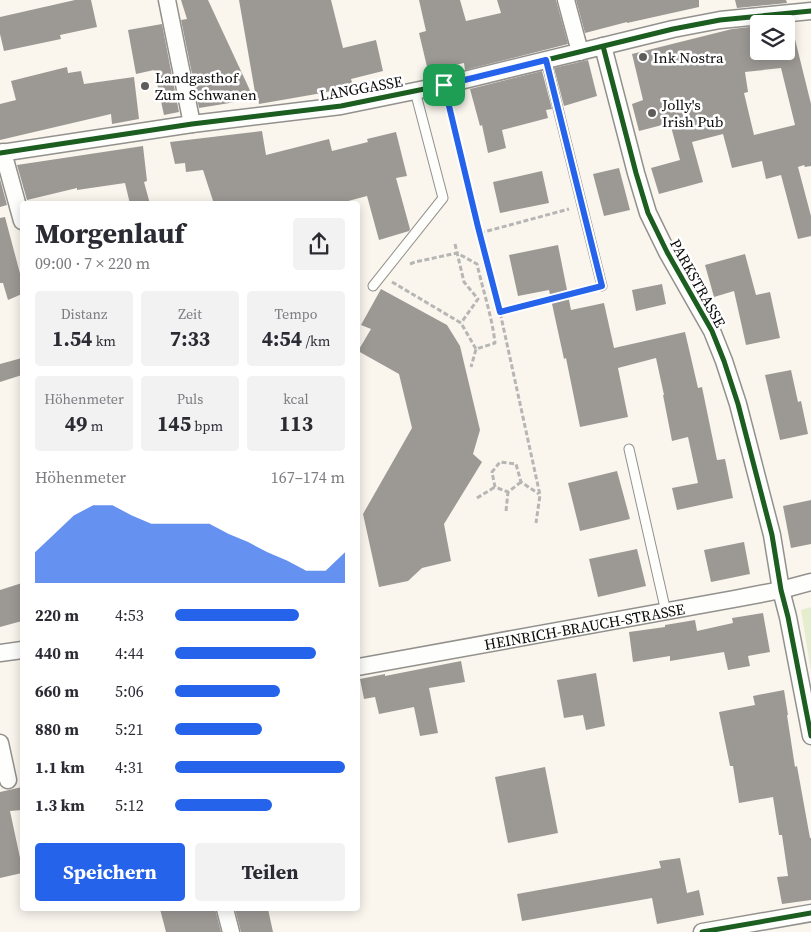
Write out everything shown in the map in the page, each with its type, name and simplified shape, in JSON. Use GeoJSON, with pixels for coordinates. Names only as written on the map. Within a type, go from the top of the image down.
{"type":"FeatureCollection","features":[{"type":"Feature","properties":{"kind":"street"},"geometry":{"type":"LineString","coordinates":[[166,0],[192,124]]}},
{"type":"Feature","properties":{"kind":"street"},"geometry":{"type":"LineString","coordinates":[[566,0],[580,52]]}},
{"type":"Feature","properties":{"kind":"street","name":"LANGGASSE"},"geometry":{"type":"LineString","coordinates":[[2,153],[192,124],[341,106],[444,85],[665,31],[720,20],[811,11]]}},
{"type":"Feature","properties":{"kind":"street","name":"PARKSTRASSE"},"geometry":{"type":"LineString","coordinates":[[603,46],[648,213],[667,252],[712,331],[724,360],[738,404],[772,535],[781,590],[811,736]]}},
{"type":"Feature","properties":{"kind":"street"},"geometry":{"type":"LineString","coordinates":[[2,153],[20,214]]}},
{"type":"Feature","properties":{"kind":"street","name":"HEINRICH-BRAUCH-STRASSE"},"geometry":{"type":"LineString","coordinates":[[360,667],[666,612],[781,590],[811,582]]}},
{"type":"Feature","properties":{"kind":"street"},"geometry":{"type":"LineString","coordinates":[[0,653],[20,650]]}},
{"type":"Feature","properties":{"kind":"street"},"geometry":{"type":"LineString","coordinates":[[0,744],[8,780]]}},
{"type":"Feature","properties":{"kind":"street"},"geometry":{"type":"LineString","coordinates":[[226,911],[231,932]]}},
{"type":"Feature","properties":{"kind":"street"},"geometry":{"type":"LineString","coordinates":[[702,932],[811,913]]}},
{"type":"Feature","properties":{"kind":"lane"},"geometry":{"type":"LineString","coordinates":[[546,60],[602,286]]}},
{"type":"Feature","properties":{"kind":"lane"},"geometry":{"type":"LineString","coordinates":[[373,286],[443,198],[415,91]]}},
{"type":"Feature","properties":{"kind":"lane"},"geometry":{"type":"LineString","coordinates":[[629,449],[666,612]]}},
{"type":"Feature","properties":{"kind":"path"},"geometry":{"type":"LineString","coordinates":[[444,85],[500,312],[540,495],[536,523]]}},
{"type":"Feature","properties":{"kind":"path"},"geometry":{"type":"LineString","coordinates":[[480,233],[583,206]]}},
{"type":"Feature","properties":{"kind":"path"},"geometry":{"type":"LineString","coordinates":[[455,244],[464,282],[478,299],[461,323]]}},
{"type":"Feature","properties":{"kind":"path"},"geometry":{"type":"LineString","coordinates":[[407,265],[457,253],[477,264],[482,288],[493,322],[495,343],[476,349]]}},
{"type":"Feature","properties":{"kind":"path"},"geometry":{"type":"LineString","coordinates":[[392,282],[461,323],[476,349],[471,367]]}},
{"type":"Feature","properties":{"kind":"path"},"geometry":{"type":"LineString","coordinates":[[500,312],[602,286]]}},
{"type":"Feature","properties":{"kind":"path"},"geometry":{"type":"LineString","coordinates":[[495,487],[492,472],[500,462],[516,464],[521,482],[540,495]]}},
{"type":"Feature","properties":{"kind":"path"},"geometry":{"type":"LineString","coordinates":[[506,510],[508,492],[521,482]]}},
{"type":"Feature","properties":{"kind":"path"},"geometry":{"type":"LineString","coordinates":[[495,487],[508,492]]}},
{"type":"Feature","properties":{"kind":"path"},"geometry":{"type":"LineString","coordinates":[[477,498],[495,487]]}},
{"type":"Feature","properties":{"kind":"green space"},"geometry":{"type":"Polygon","coordinates":[[[811,607],[811,671],[801,610],[811,607]]]}},
{"type":"Feature","properties":{"kind":"building"},"geometry":{"type":"Polygon","coordinates":[[[75,0],[91,0],[97,27],[60,35],[61,39],[4,51],[0,34],[0,17],[75,0]]]}},
{"type":"Feature","properties":{"kind":"building"},"geometry":{"type":"Polygon","coordinates":[[[181,0],[208,0],[254,99],[199,108],[181,20],[187,19],[181,0]]]}},
{"type":"Feature","properties":{"kind":"building"},"geometry":{"type":"Polygon","coordinates":[[[239,0],[331,0],[343,48],[376,40],[383,71],[351,79],[353,86],[259,104],[258,98],[256,98],[239,0]]]}},
{"type":"Feature","properties":{"kind":"building"},"geometry":{"type":"Polygon","coordinates":[[[419,0],[460,0],[466,21],[501,13],[497,0],[556,0],[568,44],[465,70],[464,63],[428,71],[419,33],[426,31],[419,0]]]}},
{"type":"Feature","properties":{"kind":"building"},"geometry":{"type":"Polygon","coordinates":[[[576,0],[699,0],[699,7],[585,33],[576,0]]]}},
{"type":"Feature","properties":{"kind":"building"},"geometry":{"type":"Polygon","coordinates":[[[735,0],[786,0],[787,3],[737,8],[735,0]]]}},
{"type":"Feature","properties":{"kind":"building"},"geometry":{"type":"Polygon","coordinates":[[[162,24],[179,112],[164,115],[154,70],[136,74],[128,30],[162,24]]]}},
{"type":"Feature","properties":{"kind":"building"},"geometry":{"type":"Polygon","coordinates":[[[750,27],[750,60],[795,60],[795,39],[811,104],[811,166],[805,167],[804,165],[798,167],[811,216],[811,236],[798,239],[781,175],[766,179],[762,161],[732,168],[723,134],[692,142],[703,182],[659,194],[651,168],[680,160],[670,123],[639,131],[632,104],[643,100],[632,54],[732,29],[750,27]],[[781,68],[745,72],[748,92],[744,93],[754,135],[795,125],[781,68]]]}},
{"type":"Feature","properties":{"kind":"building"},"geometry":{"type":"Polygon","coordinates":[[[588,60],[597,96],[564,106],[554,68],[588,60]]]}},
{"type":"Feature","properties":{"kind":"building"},"geometry":{"type":"Polygon","coordinates":[[[67,67],[68,73],[81,71],[84,84],[134,77],[139,119],[112,124],[111,114],[0,140],[0,104],[16,100],[11,81],[67,67]]]}},
{"type":"Feature","properties":{"kind":"building"},"geometry":{"type":"Polygon","coordinates":[[[542,71],[552,109],[546,110],[548,118],[502,130],[506,148],[488,153],[482,125],[480,126],[470,89],[542,71]]]}},
{"type":"Feature","properties":{"kind":"building"},"geometry":{"type":"Polygon","coordinates":[[[262,131],[266,155],[329,139],[332,151],[368,142],[367,139],[396,132],[407,176],[396,178],[410,229],[409,231],[379,240],[367,196],[348,201],[213,201],[203,170],[186,172],[185,163],[175,164],[170,142],[262,131]]]}},
{"type":"Feature","properties":{"kind":"building"},"geometry":{"type":"Polygon","coordinates":[[[143,146],[147,181],[144,182],[149,201],[129,201],[125,183],[77,190],[77,188],[27,200],[17,165],[143,146]]]}},
{"type":"Feature","properties":{"kind":"building"},"geometry":{"type":"Polygon","coordinates":[[[619,168],[630,210],[604,216],[593,174],[619,168]]]}},
{"type":"Feature","properties":{"kind":"building"},"geometry":{"type":"Polygon","coordinates":[[[542,171],[549,203],[500,213],[493,182],[542,171]]]}},
{"type":"Feature","properties":{"kind":"building"},"geometry":{"type":"Polygon","coordinates":[[[0,179],[7,205],[0,207],[0,179]]]}},
{"type":"Feature","properties":{"kind":"building"},"geometry":{"type":"Polygon","coordinates":[[[5,217],[20,273],[20,295],[8,300],[3,283],[0,283],[0,218],[5,217]]]}},
{"type":"Feature","properties":{"kind":"building"},"geometry":{"type":"Polygon","coordinates":[[[558,245],[571,310],[604,303],[614,348],[685,332],[698,388],[702,387],[717,460],[725,459],[733,498],[677,510],[672,488],[698,483],[688,437],[672,441],[656,358],[618,368],[628,417],[580,427],[566,358],[564,359],[549,290],[518,296],[509,255],[558,245]]]}},
{"type":"Feature","properties":{"kind":"building"},"geometry":{"type":"Polygon","coordinates":[[[745,254],[756,295],[770,292],[780,338],[746,345],[734,291],[714,297],[705,265],[745,254]]]}},
{"type":"Feature","properties":{"kind":"building"},"geometry":{"type":"Polygon","coordinates":[[[662,284],[666,304],[636,311],[632,290],[662,284]]]}},
{"type":"Feature","properties":{"kind":"building"},"geometry":{"type":"Polygon","coordinates":[[[381,289],[447,325],[460,346],[480,430],[473,454],[482,462],[444,524],[451,561],[422,568],[408,581],[379,587],[363,514],[412,428],[399,374],[360,352],[360,348],[371,329],[361,325],[381,289]]]}},
{"type":"Feature","properties":{"kind":"building"},"geometry":{"type":"Polygon","coordinates":[[[20,359],[20,376],[0,382],[0,364],[20,359]]]}},
{"type":"Feature","properties":{"kind":"building"},"geometry":{"type":"Polygon","coordinates":[[[791,370],[798,402],[801,401],[808,434],[780,440],[765,375],[791,370]]]}},
{"type":"Feature","properties":{"kind":"building"},"geometry":{"type":"Polygon","coordinates":[[[617,471],[630,519],[580,531],[568,483],[617,471]]]}},
{"type":"Feature","properties":{"kind":"building"},"geometry":{"type":"Polygon","coordinates":[[[811,500],[811,544],[791,548],[783,506],[811,500]]]}},
{"type":"Feature","properties":{"kind":"building"},"geometry":{"type":"Polygon","coordinates":[[[744,542],[750,574],[711,582],[704,550],[744,542]]]}},
{"type":"Feature","properties":{"kind":"building"},"geometry":{"type":"Polygon","coordinates":[[[637,549],[646,586],[598,597],[589,559],[637,549]]]}},
{"type":"Feature","properties":{"kind":"building"},"geometry":{"type":"Polygon","coordinates":[[[20,584],[20,622],[0,627],[0,590],[20,584]]]}},
{"type":"Feature","properties":{"kind":"building"},"geometry":{"type":"Polygon","coordinates":[[[763,613],[770,652],[748,656],[750,666],[728,670],[724,652],[670,661],[670,656],[633,662],[629,632],[665,627],[665,625],[695,620],[697,631],[733,623],[732,618],[763,613]]]}},
{"type":"Feature","properties":{"kind":"building"},"geometry":{"type":"Polygon","coordinates":[[[461,661],[465,682],[429,688],[438,733],[420,736],[414,707],[379,714],[375,697],[364,699],[360,679],[461,661]]]}},
{"type":"Feature","properties":{"kind":"building"},"geometry":{"type":"Polygon","coordinates":[[[596,673],[605,726],[586,730],[583,715],[564,718],[557,680],[596,673]]]}},
{"type":"Feature","properties":{"kind":"building"},"geometry":{"type":"Polygon","coordinates":[[[784,690],[795,767],[797,766],[811,838],[811,900],[782,904],[777,877],[788,876],[782,835],[779,835],[773,797],[739,803],[733,766],[730,766],[719,712],[755,705],[753,696],[784,690]]]}},
{"type":"Feature","properties":{"kind":"building"},"geometry":{"type":"Polygon","coordinates":[[[545,767],[558,833],[508,843],[495,777],[545,767]]]}},
{"type":"Feature","properties":{"kind":"building"},"geometry":{"type":"Polygon","coordinates":[[[20,787],[20,810],[10,811],[20,858],[20,873],[0,878],[0,792],[20,787]]]}},
{"type":"Feature","properties":{"kind":"building"},"geometry":{"type":"Polygon","coordinates":[[[680,858],[687,893],[699,890],[704,915],[657,924],[652,898],[522,921],[517,894],[661,868],[659,861],[680,858]]]}},
{"type":"Feature","properties":{"kind":"building"},"geometry":{"type":"Polygon","coordinates":[[[161,911],[216,911],[221,932],[166,932],[161,911]]]}},
{"type":"Feature","properties":{"kind":"building"},"geometry":{"type":"Polygon","coordinates":[[[236,911],[268,911],[273,932],[241,932],[236,911]]]}},
{"type":"Feature","properties":{"kind":"cycle path"},"geometry":{"type":"LineString","coordinates":[[0,153],[192,124],[341,106],[444,85],[673,29],[720,20],[811,11]]}},
{"type":"Feature","properties":{"kind":"cycle path"},"geometry":{"type":"LineString","coordinates":[[603,46],[648,213],[667,252],[712,331],[738,404],[772,535],[781,590],[811,736]]}},
{"type":"Feature","properties":{"kind":"cycle path"},"geometry":{"type":"LineString","coordinates":[[702,932],[811,913]]}},
{"type":"Feature","properties":{"kind":"place","name":"Ink Nostra"},"geometry":{"type":"Point","coordinates":[643,57]}},
{"type":"Feature","properties":{"kind":"place","name":"Landgasthof Zum Schwanen"},"geometry":{"type":"Point","coordinates":[145,86]}},
{"type":"Feature","properties":{"kind":"place","name":"Jolly's Irish Pub"},"geometry":{"type":"Point","coordinates":[652,113]}},
{"type":"Feature","properties":{"kind":"route"},"geometry":{"type":"LineString","coordinates":[[546,60],[602,286],[500,312],[444,85],[546,60]]}}]}
